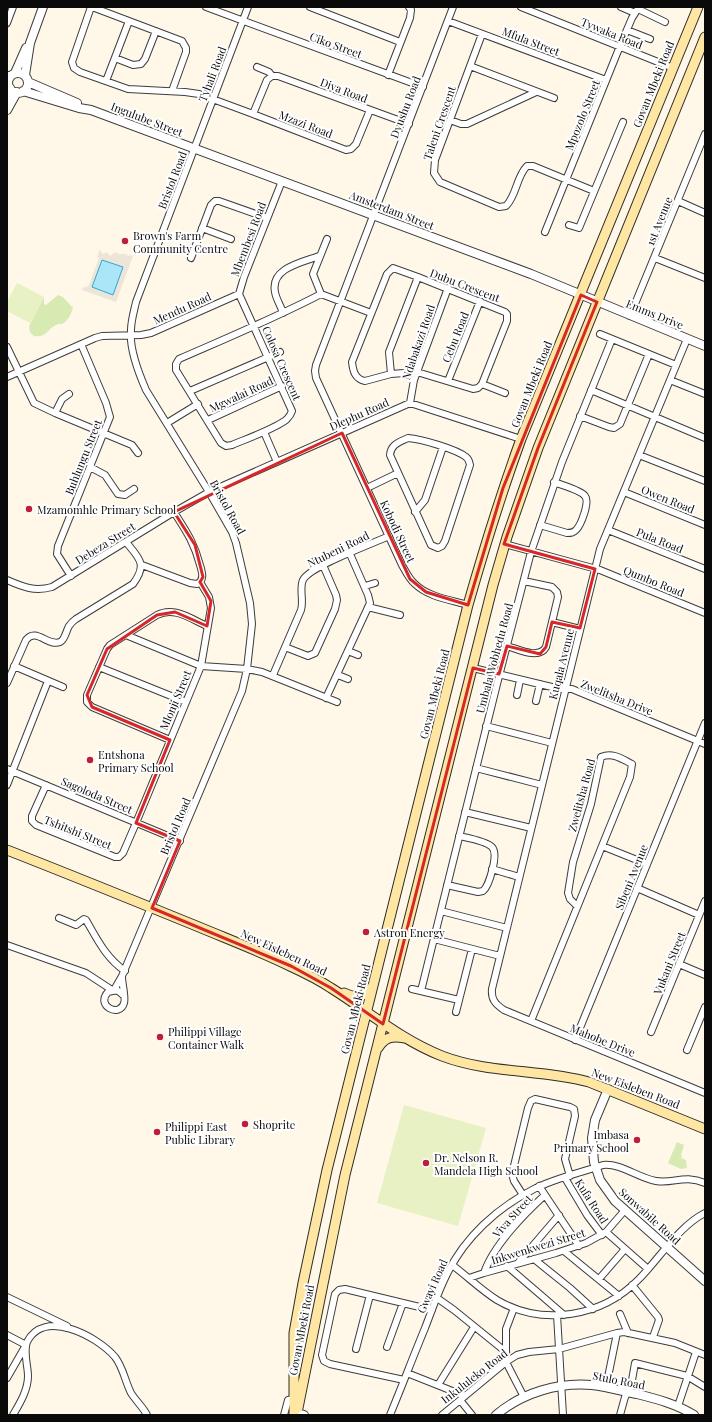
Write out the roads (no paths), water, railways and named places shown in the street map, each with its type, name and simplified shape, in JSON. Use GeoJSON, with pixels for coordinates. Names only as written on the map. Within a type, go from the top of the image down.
{"type":"FeatureCollection","features":[{"type":"Feature","properties":{"kind":"main road","name":"Govan Mbeki Road"},"geometry":{"type":"LineString","coordinates":[[297,1414],[294,1399],[294,1326],[327,1170],[468,605],[496,510],[521,439],[698,7]]}},
{"type":"Feature","properties":{"kind":"main road","name":"Govan Mbeki Road"},"geometry":{"type":"LineString","coordinates":[[297,1414],[337,1210],[382,1024],[407,933],[505,544],[538,448],[705,37]]}},
{"type":"Feature","properties":{"kind":"main road","name":"New Eisleben Road"},"geometry":{"type":"LineString","coordinates":[[7,850],[276,959],[331,988],[382,1024],[407,1039],[442,1056],[486,1068],[569,1078],[589,1082],[705,1129]]}},
{"type":"Feature","properties":{"kind":"main road"},"geometry":{"type":"LineString","coordinates":[[331,988],[356,997],[367,993],[373,986]]}},
{"type":"Feature","properties":{"kind":"main road"},"geometry":{"type":"LineString","coordinates":[[374,1056],[380,1044],[388,1038],[395,1036],[407,1039]]}},
{"type":"Feature","properties":{"kind":"street"},"geometry":{"type":"LineString","coordinates":[[7,23],[13,7]]}},
{"type":"Feature","properties":{"kind":"street"},"geometry":{"type":"LineString","coordinates":[[7,99],[43,7]]}},
{"type":"Feature","properties":{"kind":"street"},"geometry":{"type":"LineString","coordinates":[[92,7],[182,40],[186,48],[185,57],[172,91]]}},
{"type":"Feature","properties":{"kind":"street","name":"Mzazi Road"},"geometry":{"type":"LineString","coordinates":[[92,7],[73,56],[72,65],[80,72],[106,82],[133,90],[193,93],[253,114],[346,150],[351,149],[356,144],[370,110]]}},
{"type":"Feature","properties":{"kind":"street","name":"Ciko Street"},"geometry":{"type":"LineString","coordinates":[[208,7],[423,88]]}},
{"type":"Feature","properties":{"kind":"street","name":"Tyhali Road"},"geometry":{"type":"LineString","coordinates":[[195,149],[248,7]]}},
{"type":"Feature","properties":{"kind":"street"},"geometry":{"type":"LineString","coordinates":[[310,7],[400,42]]}},
{"type":"Feature","properties":{"kind":"street"},"geometry":{"type":"LineString","coordinates":[[388,75],[411,14],[409,7]]}},
{"type":"Feature","properties":{"kind":"street","name":"Dyushu Road"},"geometry":{"type":"LineString","coordinates":[[341,301],[453,7]]}},
{"type":"Feature","properties":{"kind":"street","name":"Tywaka Road"},"geometry":{"type":"LineString","coordinates":[[521,7],[673,68]]}},
{"type":"Feature","properties":{"kind":"street"},"geometry":{"type":"LineString","coordinates":[[621,7],[637,10],[665,22]]}},
{"type":"Feature","properties":{"kind":"street","name":"Mpozolo Street"},"geometry":{"type":"LineString","coordinates":[[545,232],[620,46],[637,10]]}},
{"type":"Feature","properties":{"kind":"street"},"geometry":{"type":"LineString","coordinates":[[106,82],[128,20]]}},
{"type":"Feature","properties":{"kind":"street","name":"Mfula Street"},"geometry":{"type":"LineString","coordinates":[[448,21],[606,80]]}},
{"type":"Feature","properties":{"kind":"street"},"geometry":{"type":"LineString","coordinates":[[627,30],[650,39]]}},
{"type":"Feature","properties":{"kind":"street"},"geometry":{"type":"LineString","coordinates":[[115,58],[134,65],[141,64],[145,59],[156,31]]}},
{"type":"Feature","properties":{"kind":"street","name":"Taleni Crescent"},"geometry":{"type":"LineString","coordinates":[[482,34],[435,160],[434,173],[440,182],[499,207],[506,206],[510,202],[523,170],[528,166],[533,166],[566,180]]}},
{"type":"Feature","properties":{"kind":"street"},"geometry":{"type":"LineString","coordinates":[[13,83],[26,89],[30,43]]}},
{"type":"Feature","properties":{"kind":"street"},"geometry":{"type":"LineString","coordinates":[[470,66],[554,98]]}},
{"type":"Feature","properties":{"kind":"street","name":"Diya Road"},"geometry":{"type":"LineString","coordinates":[[257,67],[269,72],[272,76],[278,76],[409,124]]}},
{"type":"Feature","properties":{"kind":"street","name":"Ingulube Street"},"geometry":{"type":"LineString","coordinates":[[91,110],[79,108],[13,83],[20,73],[26,78],[91,110],[195,149]]}},
{"type":"Feature","properties":{"kind":"street"},"geometry":{"type":"LineString","coordinates":[[253,114],[266,80],[272,76]]}},
{"type":"Feature","properties":{"kind":"street"},"geometry":{"type":"LineString","coordinates":[[7,110],[13,83]]}},
{"type":"Feature","properties":{"kind":"street"},"geometry":{"type":"LineString","coordinates":[[450,120],[461,124],[467,124],[536,92]]}},
{"type":"Feature","properties":{"kind":"street"},"geometry":{"type":"LineString","coordinates":[[569,225],[579,228],[623,122]]}},
{"type":"Feature","properties":{"kind":"street","name":"1st Avenue"},"geometry":{"type":"LineString","coordinates":[[630,316],[678,201],[703,146],[705,134]]}},
{"type":"Feature","properties":{"kind":"street","name":"Amsterdam Street"},"geometry":{"type":"LineString","coordinates":[[195,149],[531,274],[597,302]]}},
{"type":"Feature","properties":{"kind":"street","name":"Bristol Road"},"geometry":{"type":"LineString","coordinates":[[113,990],[124,973],[242,691],[247,669],[252,630],[250,603],[234,537],[210,492],[146,390],[139,373],[130,331],[136,302],[195,149]]}},
{"type":"Feature","properties":{"kind":"street"},"geometry":{"type":"LineString","coordinates":[[566,180],[594,191]]}},
{"type":"Feature","properties":{"kind":"street","name":"Mbembesi Road"},"geometry":{"type":"LineString","coordinates":[[254,325],[239,294],[244,277],[282,181]]}},
{"type":"Feature","properties":{"kind":"street"},"geometry":{"type":"LineString","coordinates":[[191,258],[211,205],[215,201],[219,201],[267,218]]}},
{"type":"Feature","properties":{"kind":"street"},"geometry":{"type":"LineString","coordinates":[[678,201],[705,212]]}},
{"type":"Feature","properties":{"kind":"street"},"geometry":{"type":"LineString","coordinates":[[202,228],[231,239]]}},
{"type":"Feature","properties":{"kind":"street"},"geometry":{"type":"LineString","coordinates":[[327,239],[313,274],[321,294],[370,313]]}},
{"type":"Feature","properties":{"kind":"street"},"geometry":{"type":"LineString","coordinates":[[284,313],[274,290],[281,273],[289,268],[319,256]]}},
{"type":"Feature","properties":{"kind":"street"},"geometry":{"type":"LineString","coordinates":[[655,258],[705,278]]}},
{"type":"Feature","properties":{"kind":"street","name":"Dubu Crescent"},"geometry":{"type":"LineString","coordinates":[[390,269],[397,269],[448,288],[505,312],[508,318],[482,384],[478,388],[473,389],[417,372],[391,374],[361,381],[354,372],[352,362],[370,313],[386,274],[390,269]]}},
{"type":"Feature","properties":{"kind":"street"},"geometry":{"type":"LineString","coordinates":[[391,374],[389,352],[418,277]]}},
{"type":"Feature","properties":{"kind":"street","name":"Ndabakazi Road"},"geometry":{"type":"LineString","coordinates":[[410,403],[414,380],[448,288]]}},
{"type":"Feature","properties":{"kind":"street","name":"Mendu Road"},"geometry":{"type":"LineString","coordinates":[[131,336],[158,331],[239,294]]}},
{"type":"Feature","properties":{"kind":"street","name":"Colosa Crescent"},"geometry":{"type":"LineString","coordinates":[[254,325],[282,386],[292,411],[291,416],[264,432],[226,446],[222,443],[176,370],[176,364],[179,359],[254,325],[284,313],[321,294]]}},
{"type":"Feature","properties":{"kind":"street","name":"Kobodi Street"},"geometry":{"type":"LineString","coordinates":[[341,301],[316,365],[316,378],[402,566],[410,579],[415,585],[426,592],[468,605]]}},
{"type":"Feature","properties":{"kind":"street","name":"Cebu Road"},"geometry":{"type":"LineString","coordinates":[[448,381],[480,301]]}},
{"type":"Feature","properties":{"kind":"street","name":"Emms Drive"},"geometry":{"type":"LineString","coordinates":[[597,302],[705,346]]}},
{"type":"Feature","properties":{"kind":"street"},"geometry":{"type":"LineString","coordinates":[[600,334],[676,365]]}},
{"type":"Feature","properties":{"kind":"street"},"geometry":{"type":"LineString","coordinates":[[7,377],[102,336],[131,336]]}},
{"type":"Feature","properties":{"kind":"street","name":"Umbala Wobhedu Road"},"geometry":{"type":"LineString","coordinates":[[421,991],[499,674],[531,552],[554,482],[612,339]]}},
{"type":"Feature","properties":{"kind":"street","name":"Kuqala Avenue"},"geometry":{"type":"LineString","coordinates":[[495,1004],[491,996],[492,989],[600,550],[687,339]]}},
{"type":"Feature","properties":{"kind":"street","name":"Buhlungu Street"},"geometry":{"type":"LineString","coordinates":[[71,576],[58,554],[57,549],[104,433],[110,422],[110,413],[81,344]]}},
{"type":"Feature","properties":{"kind":"street"},"geometry":{"type":"LineString","coordinates":[[7,347],[34,403],[132,445],[138,453]]}},
{"type":"Feature","properties":{"kind":"street"},"geometry":{"type":"LineString","coordinates":[[190,391],[267,356],[280,352]]}},
{"type":"Feature","properties":{"kind":"street"},"geometry":{"type":"LineString","coordinates":[[580,416],[614,428],[620,424],[649,354]]}},
{"type":"Feature","properties":{"kind":"street"},"geometry":{"type":"LineString","coordinates":[[670,380],[705,394]]}},
{"type":"Feature","properties":{"kind":"street","name":"Dubu Crescent"},"geometry":{"type":"LineString","coordinates":[[482,384],[505,393]]}},
{"type":"Feature","properties":{"kind":"street","name":"Mgwalai Road"},"geometry":{"type":"LineString","coordinates":[[208,420],[282,386]]}},
{"type":"Feature","properties":{"kind":"street"},"geometry":{"type":"LineString","coordinates":[[591,390],[705,438]]}},
{"type":"Feature","properties":{"kind":"street"},"geometry":{"type":"LineString","coordinates":[[55,413],[62,399],[69,394]]}},
{"type":"Feature","properties":{"kind":"street"},"geometry":{"type":"LineString","coordinates":[[410,403],[521,439]]}},
{"type":"Feature","properties":{"kind":"street","name":"Dlephu Road"},"geometry":{"type":"LineString","coordinates":[[210,492],[410,403]]}},
{"type":"Feature","properties":{"kind":"street"},"geometry":{"type":"LineString","coordinates":[[166,424],[198,404]]}},
{"type":"Feature","properties":{"kind":"street"},"geometry":{"type":"LineString","coordinates":[[264,432],[277,462]]}},
{"type":"Feature","properties":{"kind":"street"},"geometry":{"type":"LineString","coordinates":[[408,438],[421,439],[465,456],[469,460],[470,465],[442,546],[436,548],[431,546],[398,474],[390,454],[390,449],[394,445],[408,438]]}},
{"type":"Feature","properties":{"kind":"street"},"geometry":{"type":"LineString","coordinates":[[416,512],[425,500],[443,447]]}},
{"type":"Feature","properties":{"kind":"street"},"geometry":{"type":"LineString","coordinates":[[639,455],[705,481]]}},
{"type":"Feature","properties":{"kind":"street"},"geometry":{"type":"LineString","coordinates":[[90,468],[105,475],[118,494],[125,495],[134,489]]}},
{"type":"Feature","properties":{"kind":"street"},"geometry":{"type":"LineString","coordinates":[[367,488],[398,474]]}},
{"type":"Feature","properties":{"kind":"street"},"geometry":{"type":"LineString","coordinates":[[540,525],[571,533],[577,529],[587,505],[587,500],[584,495],[554,482]]}},
{"type":"Feature","properties":{"kind":"street","name":"Debeza Street"},"geometry":{"type":"LineString","coordinates":[[7,580],[30,589],[44,590],[52,587],[174,512],[210,492]]}},
{"type":"Feature","properties":{"kind":"street","name":"Owen Road"},"geometry":{"type":"LineString","coordinates":[[624,492],[705,525]]}},
{"type":"Feature","properties":{"kind":"street"},"geometry":{"type":"LineString","coordinates":[[126,542],[142,565],[190,584],[197,584],[203,576],[195,545],[174,512]]}},
{"type":"Feature","properties":{"kind":"street","name":"Pula Road"},"geometry":{"type":"LineString","coordinates":[[608,530],[705,570]]}},
{"type":"Feature","properties":{"kind":"street","name":"Ntubeni Road"},"geometry":{"type":"LineString","coordinates":[[273,675],[301,610],[303,599],[301,586],[303,579],[310,572],[323,565],[389,536]]}},
{"type":"Feature","properties":{"kind":"street","name":"Qumbo Road"},"geometry":{"type":"LineString","coordinates":[[505,544],[595,569],[705,613]]}},
{"type":"Feature","properties":{"kind":"street"},"geometry":{"type":"LineString","coordinates":[[326,698],[338,675],[368,607],[369,599],[365,586],[350,554]]}},
{"type":"Feature","properties":{"kind":"street"},"geometry":{"type":"LineString","coordinates":[[7,683],[29,636],[33,635],[54,643],[59,643],[63,640],[70,625],[76,619],[133,584],[140,575],[142,565]]}},
{"type":"Feature","properties":{"kind":"street"},"geometry":{"type":"LineString","coordinates":[[285,647],[308,656],[315,653],[335,609],[337,600],[323,565]]}},
{"type":"Feature","properties":{"kind":"street"},"geometry":{"type":"LineString","coordinates":[[507,646],[536,654],[540,654],[546,647],[558,597],[557,592],[552,587],[524,581]]}},
{"type":"Feature","properties":{"kind":"street","name":"Mlonji Street"},"geometry":{"type":"LineString","coordinates":[[136,823],[200,666],[211,601],[208,593],[200,582]]}},
{"type":"Feature","properties":{"kind":"street"},"geometry":{"type":"LineString","coordinates":[[365,586],[375,583]]}},
{"type":"Feature","properties":{"kind":"street"},"geometry":{"type":"LineString","coordinates":[[368,607],[400,615]]}},
{"type":"Feature","properties":{"kind":"street"},"geometry":{"type":"LineString","coordinates":[[170,740],[89,705],[86,699],[87,695],[107,649],[157,615],[169,611],[180,614],[207,626]]}},
{"type":"Feature","properties":{"kind":"street"},"geometry":{"type":"LineString","coordinates":[[552,622],[580,629]]}},
{"type":"Feature","properties":{"kind":"street"},"geometry":{"type":"LineString","coordinates":[[126,635],[200,666],[247,669],[273,675],[337,702]]}},
{"type":"Feature","properties":{"kind":"street"},"geometry":{"type":"LineString","coordinates":[[348,651],[358,655]]}},
{"type":"Feature","properties":{"kind":"street"},"geometry":{"type":"LineString","coordinates":[[14,666],[63,686]]}},
{"type":"Feature","properties":{"kind":"street"},"geometry":{"type":"LineString","coordinates":[[99,667],[186,702]]}},
{"type":"Feature","properties":{"kind":"street","name":"Zwelitsha Drive"},"geometry":{"type":"LineString","coordinates":[[473,668],[560,689],[572,689],[705,744]]}},
{"type":"Feature","properties":{"kind":"street"},"geometry":{"type":"LineString","coordinates":[[338,675],[348,679]]}},
{"type":"Feature","properties":{"kind":"street"},"geometry":{"type":"LineString","coordinates":[[517,695],[520,680]]}},
{"type":"Feature","properties":{"kind":"street"},"geometry":{"type":"LineString","coordinates":[[7,785],[10,770],[48,681]]}},
{"type":"Feature","properties":{"kind":"street"},"geometry":{"type":"LineString","coordinates":[[536,701],[540,684]]}},
{"type":"Feature","properties":{"kind":"street","name":"Sibeni Avenue"},"geometry":{"type":"LineString","coordinates":[[575,1040],[705,723]]}},
{"type":"Feature","properties":{"kind":"street"},"geometry":{"type":"LineString","coordinates":[[486,726],[552,743]]}},
{"type":"Feature","properties":{"kind":"street","name":"Zwelitsha Road"},"geometry":{"type":"LineString","coordinates":[[531,1021],[631,773],[632,764],[610,754],[601,757],[591,804],[573,862],[569,897],[577,906]]}},
{"type":"Feature","properties":{"kind":"street"},"geometry":{"type":"LineString","coordinates":[[476,768],[542,785]]}},
{"type":"Feature","properties":{"kind":"street","name":"Sagoloda Street"},"geometry":{"type":"LineString","coordinates":[[10,770],[180,841]]}},
{"type":"Feature","properties":{"kind":"street","name":"Tshitshi Street"},"geometry":{"type":"LineString","coordinates":[[46,785],[32,816],[32,821],[36,825],[115,857],[119,857],[123,853],[136,823]]}},
{"type":"Feature","properties":{"kind":"street"},"geometry":{"type":"LineString","coordinates":[[465,812],[531,828]]}},
{"type":"Feature","properties":{"kind":"street"},"geometry":{"type":"LineString","coordinates":[[447,885],[483,892],[488,884],[492,869],[494,853],[493,848],[488,844],[460,836]]}},
{"type":"Feature","properties":{"kind":"street"},"geometry":{"type":"LineString","coordinates":[[602,846],[647,864]]}},
{"type":"Feature","properties":{"kind":"street"},"geometry":{"type":"LineString","coordinates":[[492,869],[519,877]]}},
{"type":"Feature","properties":{"kind":"street"},"geometry":{"type":"LineString","coordinates":[[637,888],[699,915]]}},
{"type":"Feature","properties":{"kind":"street","name":"Vukani Street"},"geometry":{"type":"LineString","coordinates":[[651,1032],[705,901]]}},
{"type":"Feature","properties":{"kind":"street"},"geometry":{"type":"LineString","coordinates":[[441,911],[507,928]]}},
{"type":"Feature","properties":{"kind":"street"},"geometry":{"type":"LineString","coordinates":[[59,918],[76,925],[82,920],[86,920],[104,952],[124,973],[123,995],[125,1000],[123,1005],[116,1010],[111,1009],[104,1001],[106,994],[113,990]]}},
{"type":"Feature","properties":{"kind":"street"},"geometry":{"type":"LineString","coordinates":[[434,939],[500,956]]}},
{"type":"Feature","properties":{"kind":"street"},"geometry":{"type":"LineString","coordinates":[[7,945],[86,973],[113,990],[120,991],[123,995]]}},
{"type":"Feature","properties":{"kind":"street"},"geometry":{"type":"LineString","coordinates":[[456,1012],[472,948]]}},
{"type":"Feature","properties":{"kind":"street"},"geometry":{"type":"LineString","coordinates":[[679,964],[705,975]]}},
{"type":"Feature","properties":{"kind":"street"},"geometry":{"type":"LineString","coordinates":[[412,989],[459,1000]]}},
{"type":"Feature","properties":{"kind":"street","name":"Mahobe Drive"},"geometry":{"type":"LineString","coordinates":[[495,1004],[504,1010],[705,1093]]}},
{"type":"Feature","properties":{"kind":"street"},"geometry":{"type":"LineString","coordinates":[[687,1050],[705,1006]]}},
{"type":"Feature","properties":{"kind":"street","name":"Sonwabile Road"},"geometry":{"type":"LineString","coordinates":[[608,1089],[596,1120],[593,1133],[592,1145],[596,1168],[600,1180],[608,1194],[705,1281]]}},
{"type":"Feature","properties":{"kind":"street","name":"Kufa Road"},"geometry":{"type":"LineString","coordinates":[[523,1195],[514,1181],[512,1174],[528,1108],[536,1099],[570,1107],[574,1110],[575,1116],[565,1159],[567,1177],[582,1207],[604,1233],[648,1269]]}},
{"type":"Feature","properties":{"kind":"street","name":"Gwayi Road"},"geometry":{"type":"LineString","coordinates":[[390,1415],[432,1310],[452,1265],[465,1244],[485,1222],[503,1208],[539,1186],[603,1165],[612,1165],[644,1178],[657,1181],[664,1182],[685,1178],[694,1179],[705,1183]]}},
{"type":"Feature","properties":{"kind":"street"},"geometry":{"type":"LineString","coordinates":[[539,1186],[579,1246]]}},
{"type":"Feature","properties":{"kind":"street","name":"Viva Street"},"geometry":{"type":"LineString","coordinates":[[484,1273],[496,1250],[527,1212],[545,1195]]}},
{"type":"Feature","properties":{"kind":"street","name":"Inkwenkwezi Street"},"geometry":{"type":"LineString","coordinates":[[469,1278],[579,1246],[604,1233],[625,1210]]}},
{"type":"Feature","properties":{"kind":"street"},"geometry":{"type":"LineString","coordinates":[[452,1265],[490,1295],[514,1308],[534,1314],[561,1315],[593,1309],[619,1296],[632,1285],[692,1221],[705,1213]]}},
{"type":"Feature","properties":{"kind":"street"},"geometry":{"type":"LineString","coordinates":[[517,1264],[559,1215]]}},
{"type":"Feature","properties":{"kind":"street"},"geometry":{"type":"LineString","coordinates":[[599,1279],[625,1249]]}},
{"type":"Feature","properties":{"kind":"street"},"geometry":{"type":"LineString","coordinates":[[564,1250],[619,1296]]}},
{"type":"Feature","properties":{"kind":"street"},"geometry":{"type":"LineString","coordinates":[[534,1259],[593,1309]]}},
{"type":"Feature","properties":{"kind":"street"},"geometry":{"type":"LineString","coordinates":[[507,1266],[561,1315],[560,1349],[563,1415]]}},
{"type":"Feature","properties":{"kind":"street"},"geometry":{"type":"LineString","coordinates":[[632,1285],[658,1317],[659,1320],[653,1337]]}},
{"type":"Feature","properties":{"kind":"street"},"geometry":{"type":"LineString","coordinates":[[404,1380],[326,1362],[322,1355],[336,1293],[339,1290],[345,1289],[432,1310]]}},
{"type":"Feature","properties":{"kind":"street"},"geometry":{"type":"LineString","coordinates":[[356,1350],[370,1295]]}},
{"type":"Feature","properties":{"kind":"street"},"geometry":{"type":"LineString","coordinates":[[7,1296],[96,1340],[108,1348],[117,1358],[134,1397],[148,1415]]}},
{"type":"Feature","properties":{"kind":"street"},"geometry":{"type":"LineString","coordinates":[[437,1298],[506,1352]]}},
{"type":"Feature","properties":{"kind":"street"},"geometry":{"type":"LineString","coordinates":[[387,1347],[403,1303]]}},
{"type":"Feature","properties":{"kind":"street"},"geometry":{"type":"LineString","coordinates":[[514,1308],[506,1330],[506,1362],[524,1397]]}},
{"type":"Feature","properties":{"kind":"street"},"geometry":{"type":"LineString","coordinates":[[620,1314],[628,1333]]}},
{"type":"Feature","properties":{"kind":"street"},"geometry":{"type":"LineString","coordinates":[[7,1378],[33,1333],[41,1328],[49,1326],[70,1328]]}},
{"type":"Feature","properties":{"kind":"street"},"geometry":{"type":"LineString","coordinates":[[438,1385],[474,1327]]}},
{"type":"Feature","properties":{"kind":"street"},"geometry":{"type":"LineString","coordinates":[[606,1387],[617,1333]]}},
{"type":"Feature","properties":{"kind":"street","name":"Inkululeko Road"},"geometry":{"type":"LineString","coordinates":[[442,1415],[506,1362],[522,1354],[560,1349],[617,1333],[628,1333],[653,1337],[675,1343],[705,1355]]}},
{"type":"Feature","properties":{"kind":"street"},"geometry":{"type":"LineString","coordinates":[[7,1335],[26,1345]]}},
{"type":"Feature","properties":{"kind":"street"},"geometry":{"type":"LineString","coordinates":[[13,1415],[22,1400],[27,1386],[28,1377],[26,1345]]}},
{"type":"Feature","properties":{"kind":"street"},"geometry":{"type":"LineString","coordinates":[[678,1406],[696,1352]]}},
{"type":"Feature","properties":{"kind":"street"},"geometry":{"type":"LineString","coordinates":[[620,1415],[631,1386],[635,1363],[687,1376],[705,1387]]}},
{"type":"Feature","properties":{"kind":"street"},"geometry":{"type":"LineString","coordinates":[[407,1373],[438,1385],[462,1398],[472,1415]]}},
{"type":"Feature","properties":{"kind":"street","name":"Stulo Road"},"geometry":{"type":"LineString","coordinates":[[496,1415],[524,1397],[542,1390],[562,1386],[581,1385],[606,1387],[657,1399],[678,1406],[694,1415]]}},
{"type":"Feature","properties":{"kind":"street"},"geometry":{"type":"LineString","coordinates":[[284,1415],[288,1400],[294,1399]]}},
{"type":"Feature","properties":{"kind":"water"},"geometry":{"type":"Polygon","coordinates":[[[102,260],[123,267],[113,295],[92,287],[102,260]]]}},
{"type":"Feature","properties":{"kind":"place","name":"Brown's Farm Community Centre"},"geometry":{"type":"Point","coordinates":[125,241]}},
{"type":"Feature","properties":{"kind":"place","name":"Mzamomhle Primary School"},"geometry":{"type":"Point","coordinates":[29,509]}},
{"type":"Feature","properties":{"kind":"place","name":"Entshona Primary School"},"geometry":{"type":"Point","coordinates":[90,760]}},
{"type":"Feature","properties":{"kind":"place","name":"Astron Energy"},"geometry":{"type":"Point","coordinates":[366,932]}},
{"type":"Feature","properties":{"kind":"place","name":"Philippi Village Container Walk"},"geometry":{"type":"Point","coordinates":[160,1037]}},
{"type":"Feature","properties":{"kind":"place","name":"Shoprite"},"geometry":{"type":"Point","coordinates":[245,1124]}},
{"type":"Feature","properties":{"kind":"place","name":"Philippi East Public Library"},"geometry":{"type":"Point","coordinates":[157,1132]}},
{"type":"Feature","properties":{"kind":"place","name":"Imbasa Primary School"},"geometry":{"type":"Point","coordinates":[637,1140]}},
{"type":"Feature","properties":{"kind":"place","name":"Dr. Nelson R. Mandela High School"},"geometry":{"type":"Point","coordinates":[426,1163]}}]}
